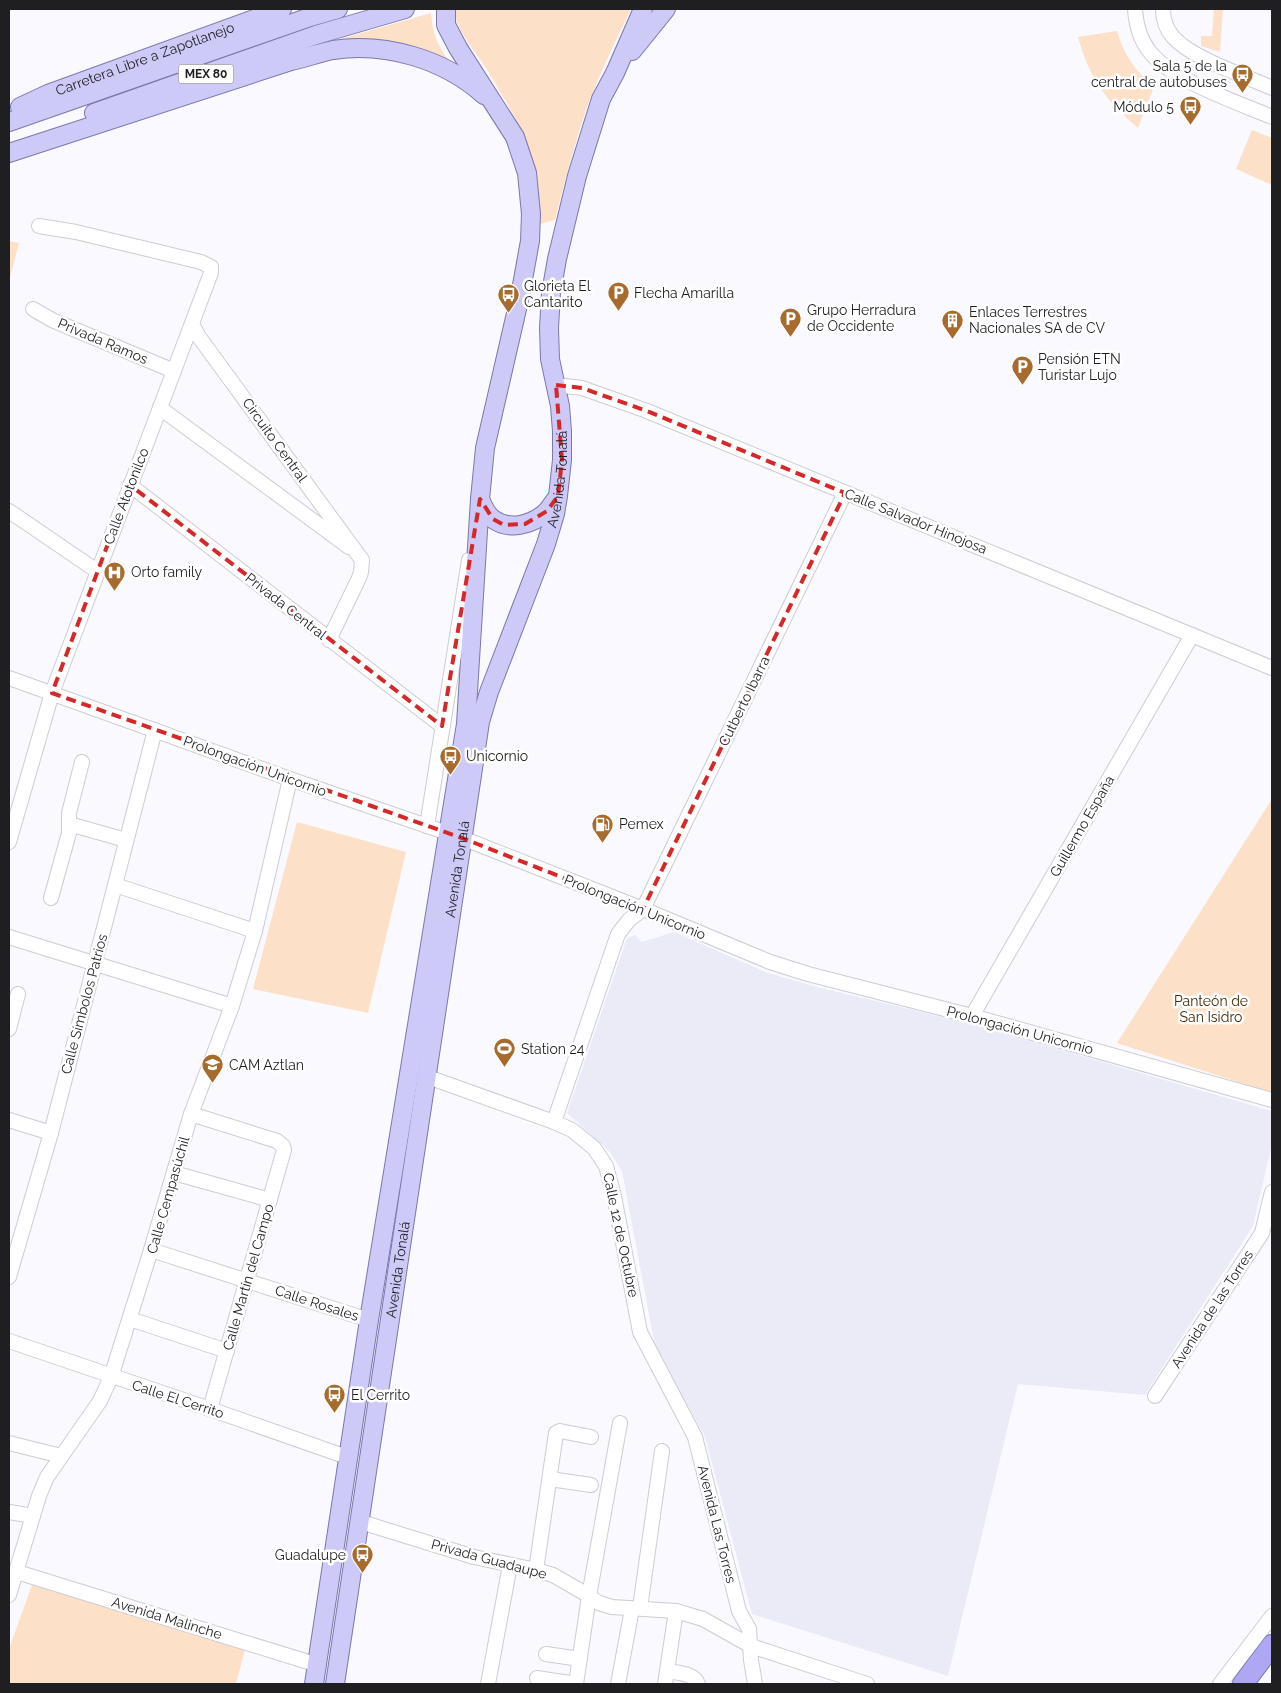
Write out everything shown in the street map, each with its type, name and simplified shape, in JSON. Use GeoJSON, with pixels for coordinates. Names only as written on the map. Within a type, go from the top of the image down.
{"type":"FeatureCollection","features":[{"type":"Feature","properties":{"kind":"highway"},"geometry":{"type":"LineString","coordinates":[[1243,1684],[1272,1645]]}},
{"type":"Feature","properties":{"kind":"main road","name":"Carretera Libre a Zapotlanejo"},"geometry":{"type":"LineString","coordinates":[[9,113],[48,94],[282,9]]}},
{"type":"Feature","properties":{"kind":"main road","name":"Carretera Libre a Zapotlanejo"},"geometry":{"type":"LineString","coordinates":[[9,122],[300,20],[338,9]]}},
{"type":"Feature","properties":{"kind":"main road","name":"MEX 80"},"geometry":{"type":"LineString","coordinates":[[9,144],[316,35],[405,9]]}},
{"type":"Feature","properties":{"kind":"main road"},"geometry":{"type":"LineString","coordinates":[[615,73],[644,9]]}},
{"type":"Feature","properties":{"kind":"main road"},"geometry":{"type":"LineString","coordinates":[[615,73],[666,9]]}},
{"type":"Feature","properties":{"kind":"main road"},"geometry":{"type":"LineString","coordinates":[[446,17],[458,48],[497,107]]}},
{"type":"Feature","properties":{"kind":"main road"},"geometry":{"type":"LineString","coordinates":[[9,153],[291,61],[332,50],[370,48],[406,53],[435,64],[459,77],[477,89],[497,107]]}},
{"type":"Feature","properties":{"kind":"main road","name":"Avenida Tonalá"},"geometry":{"type":"LineString","coordinates":[[314,1684],[369,1320],[455,835],[488,692],[546,544],[555,514],[562,460],[560,406],[550,359],[549,328],[551,293],[556,259],[577,176],[601,99],[615,73]]}},
{"type":"Feature","properties":{"kind":"main road","name":"Avenida Tonalá"},"geometry":{"type":"LineString","coordinates":[[336,1684],[425,1076],[455,835],[466,724],[485,448],[520,296],[530,241],[531,214],[527,173],[515,137],[497,107]]}},
{"type":"Feature","properties":{"kind":"main road"},"geometry":{"type":"LineString","coordinates":[[480,507],[493,519],[504,525],[515,526],[537,519],[547,511],[558,496]]}},
{"type":"Feature","properties":{"kind":"street"},"geometry":{"type":"LineString","coordinates":[[1135,9],[1137,25],[1143,42],[1149,52],[1166,68],[1210,91],[1272,117]]}},
{"type":"Feature","properties":{"kind":"street"},"geometry":{"type":"LineString","coordinates":[[1162,9],[1164,22],[1180,44],[1218,65],[1272,88]]}},
{"type":"Feature","properties":{"kind":"street","name":"Calle Atotonilco"},"geometry":{"type":"LineString","coordinates":[[9,842],[52,693],[97,571],[210,280],[211,268],[201,262],[76,232],[39,226]]}},
{"type":"Feature","properties":{"kind":"street","name":"Privada Ramos"},"geometry":{"type":"LineString","coordinates":[[33,309],[58,323],[174,371]]}},
{"type":"Feature","properties":{"kind":"street","name":"Circuito Central"},"geometry":{"type":"LineString","coordinates":[[192,324],[199,337],[359,555]]}},
{"type":"Feature","properties":{"kind":"street","name":"Calle Salvador Hinojosa"},"geometry":{"type":"LineString","coordinates":[[556,385],[582,388],[647,411],[1272,668]]}},
{"type":"Feature","properties":{"kind":"street","name":"Circuito Central"},"geometry":{"type":"LineString","coordinates":[[160,408],[359,555]]}},
{"type":"Feature","properties":{"kind":"street","name":"Privada Central"},"geometry":{"type":"LineString","coordinates":[[130,485],[442,726]]}},
{"type":"Feature","properties":{"kind":"street","name":"Cutberto Ibarra"},"geometry":{"type":"LineString","coordinates":[[642,909],[845,493]]}},
{"type":"Feature","properties":{"kind":"street"},"geometry":{"type":"LineString","coordinates":[[427,826],[470,556],[480,507]]}},
{"type":"Feature","properties":{"kind":"street"},"geometry":{"type":"LineString","coordinates":[[9,511],[97,571]]}},
{"type":"Feature","properties":{"kind":"street"},"geometry":{"type":"LineString","coordinates":[[329,640],[361,572],[362,560],[359,555]]}},
{"type":"Feature","properties":{"kind":"street","name":"Guillermo España"},"geometry":{"type":"LineString","coordinates":[[972,1016],[1192,635]]}},
{"type":"Feature","properties":{"kind":"street","name":"Prolongación Unicornio"},"geometry":{"type":"LineString","coordinates":[[9,678],[290,779],[455,835],[770,962],[817,977],[972,1016],[1272,1100]]}},
{"type":"Feature","properties":{"kind":"street","name":"Calle Símbolos Patrios"},"geometry":{"type":"LineString","coordinates":[[9,1277],[96,963],[155,730]]}},
{"type":"Feature","properties":{"kind":"street"},"geometry":{"type":"LineString","coordinates":[[51,898],[69,833],[69,813],[82,762]]}},
{"type":"Feature","properties":{"kind":"street","name":"Calle Cempasúchil"},"geometry":{"type":"LineString","coordinates":[[10,1590],[47,1477],[88,1420],[100,1401],[111,1377],[152,1250],[192,1114],[232,1006],[254,931],[290,779]]}},
{"type":"Feature","properties":{"kind":"street"},"geometry":{"type":"LineString","coordinates":[[69,824],[126,840]]}},
{"type":"Feature","properties":{"kind":"street"},"geometry":{"type":"LineString","coordinates":[[115,885],[254,931]]}},
{"type":"Feature","properties":{"kind":"street"},"geometry":{"type":"LineString","coordinates":[[554,1122],[618,934],[629,920],[642,909]]}},
{"type":"Feature","properties":{"kind":"street"},"geometry":{"type":"LineString","coordinates":[[9,937],[232,1006]]}},
{"type":"Feature","properties":{"kind":"street"},"geometry":{"type":"LineString","coordinates":[[9,1029],[18,994]]}},
{"type":"Feature","properties":{"kind":"street","name":"Calle 12 de Octubre"},"geometry":{"type":"LineString","coordinates":[[425,1076],[554,1122],[572,1130],[594,1148],[606,1166],[614,1196],[640,1332],[695,1437]]}},
{"type":"Feature","properties":{"kind":"street","name":"Calle Martín del Campo"},"geometry":{"type":"LineString","coordinates":[[192,1114],[277,1140],[283,1146],[284,1154],[210,1409]]}},
{"type":"Feature","properties":{"kind":"street"},"geometry":{"type":"LineString","coordinates":[[9,1120],[50,1133]]}},
{"type":"Feature","properties":{"kind":"street"},"geometry":{"type":"LineString","coordinates":[[174,1173],[270,1200]]}},
{"type":"Feature","properties":{"kind":"street","name":"Avenida de las Torres"},"geometry":{"type":"LineString","coordinates":[[1155,1396],[1262,1234],[1272,1192]]}},
{"type":"Feature","properties":{"kind":"street","name":"Calle Rosales"},"geometry":{"type":"LineString","coordinates":[[152,1250],[369,1320]]}},
{"type":"Feature","properties":{"kind":"street"},"geometry":{"type":"LineString","coordinates":[[130,1319],[227,1351]]}},
{"type":"Feature","properties":{"kind":"street","name":"Calle El Cerrito"},"geometry":{"type":"LineString","coordinates":[[9,1341],[348,1458]]}},
{"type":"Feature","properties":{"kind":"street"},"geometry":{"type":"LineString","coordinates":[[537,1678],[576,1684],[589,1596],[620,1423]]}},
{"type":"Feature","properties":{"kind":"street"},"geometry":{"type":"LineString","coordinates":[[536,1570],[555,1436],[558,1431],[591,1437]]}},
{"type":"Feature","properties":{"kind":"street","name":"Avenida Las Torres"},"geometry":{"type":"LineString","coordinates":[[695,1437],[739,1611],[737,1624],[748,1649],[755,1684]]}},
{"type":"Feature","properties":{"kind":"street"},"geometry":{"type":"LineString","coordinates":[[9,1443],[61,1456]]}},
{"type":"Feature","properties":{"kind":"street"},"geometry":{"type":"LineString","coordinates":[[618,1684],[636,1609],[662,1451]]}},
{"type":"Feature","properties":{"kind":"street"},"geometry":{"type":"LineString","coordinates":[[550,1479],[591,1486]]}},
{"type":"Feature","properties":{"kind":"street"},"geometry":{"type":"LineString","coordinates":[[9,1512],[34,1516]]}},
{"type":"Feature","properties":{"kind":"street","name":"Privada Guadaupe"},"geometry":{"type":"LineString","coordinates":[[361,1522],[474,1557],[536,1570],[553,1576],[599,1603],[612,1607],[676,1611],[703,1619],[748,1649],[867,1684]]}},
{"type":"Feature","properties":{"kind":"street"},"geometry":{"type":"LineString","coordinates":[[488,1684],[510,1565]]}},
{"type":"Feature","properties":{"kind":"street","name":"Avenida Malinche"},"geometry":{"type":"LineString","coordinates":[[17,1572],[318,1665]]}},
{"type":"Feature","properties":{"kind":"street"},"geometry":{"type":"LineString","coordinates":[[676,1611],[666,1678],[692,1676],[697,1680],[698,1684]]}},
{"type":"Feature","properties":{"kind":"street"},"geometry":{"type":"LineString","coordinates":[[1220,1684],[1272,1616]]}},
{"type":"Feature","properties":{"kind":"street"},"geometry":{"type":"LineString","coordinates":[[546,1654],[580,1659]]}},
{"type":"Feature","properties":{"kind":"highlighted area"},"geometry":{"type":"Polygon","coordinates":[[[556,385],[582,388],[647,411],[845,493],[643,909],[462,838],[52,693],[130,485],[442,726],[480,499],[493,519],[504,525],[525,524],[547,511],[558,496],[562,460],[556,385]]]}},
{"type":"Feature","properties":{"kind":"shaded area"},"geometry":{"type":"Polygon","coordinates":[[[674,932],[768,973],[821,988],[968,1023],[1272,1111],[1272,1144],[1253,1226],[1145,1395],[1018,1384],[948,1676],[752,1614],[705,1437],[655,1346],[622,1171],[609,1151],[567,1113],[627,938],[635,935],[642,942],[674,932]]]}},
{"type":"Feature","properties":{"kind":"green space"},"geometry":{"type":"Polygon","coordinates":[[[454,9],[631,9],[586,110],[555,220],[540,224],[534,169],[516,119],[488,71],[465,38],[457,23],[454,9]]]}},
{"type":"Feature","properties":{"kind":"green space"},"geometry":{"type":"Polygon","coordinates":[[[1214,9],[1223,9],[1220,52],[1201,46],[1201,36],[1212,36],[1214,9]]]}},
{"type":"Feature","properties":{"kind":"green space"},"geometry":{"type":"Polygon","coordinates":[[[431,13],[437,40],[451,64],[338,45],[337,40],[431,13]]]}},
{"type":"Feature","properties":{"kind":"green space"},"geometry":{"type":"Polygon","coordinates":[[[1117,31],[1123,48],[1131,62],[1154,87],[1138,128],[1116,108],[1100,88],[1088,65],[1078,37],[1117,31]]]}},
{"type":"Feature","properties":{"kind":"green space"},"geometry":{"type":"Polygon","coordinates":[[[1252,130],[1272,138],[1272,185],[1236,169],[1252,130]]]}},
{"type":"Feature","properties":{"kind":"green space"},"geometry":{"type":"Polygon","coordinates":[[[9,241],[19,243],[9,281],[9,241]]]}},
{"type":"Feature","properties":{"kind":"green space","name":"Panteón de San Isidro"},"geometry":{"type":"Polygon","coordinates":[[[1272,799],[1272,1093],[1117,1043],[1272,799]]]}},
{"type":"Feature","properties":{"kind":"green space"},"geometry":{"type":"Polygon","coordinates":[[[297,822],[406,852],[368,1013],[253,989],[297,822]]]}},
{"type":"Feature","properties":{"kind":"green space"},"geometry":{"type":"Polygon","coordinates":[[[32,1585],[245,1649],[236,1684],[9,1684],[9,1649],[32,1585]]]}},
{"type":"Feature","properties":{"kind":"place","name":"Sala 5 de la central de autobuses"},"geometry":{"type":"Point","coordinates":[1243,93]}},
{"type":"Feature","properties":{"kind":"place","name":"Módulo 5"},"geometry":{"type":"Point","coordinates":[1190,126]}},
{"type":"Feature","properties":{"kind":"place","name":"Flecha Amarilla"},"geometry":{"type":"Point","coordinates":[618,312]}},
{"type":"Feature","properties":{"kind":"place","name":"Glorieta El Cantarito"},"geometry":{"type":"Point","coordinates":[508,313]}},
{"type":"Feature","properties":{"kind":"place","name":"Grupo Herradura de Occidente"},"geometry":{"type":"Point","coordinates":[791,337]}},
{"type":"Feature","properties":{"kind":"place","name":"Enlaces Terrestres Nacionales SA de CV"},"geometry":{"type":"Point","coordinates":[953,339]}},
{"type":"Feature","properties":{"kind":"place","name":"Pensión ETN Turistar Lujo"},"geometry":{"type":"Point","coordinates":[1022,386]}},
{"type":"Feature","properties":{"kind":"place","name":"Orto family"},"geometry":{"type":"Point","coordinates":[115,591]}},
{"type":"Feature","properties":{"kind":"place","name":"Unicornio"},"geometry":{"type":"Point","coordinates":[450,775]}},
{"type":"Feature","properties":{"kind":"place","name":"Pemex"},"geometry":{"type":"Point","coordinates":[603,843]}},
{"type":"Feature","properties":{"kind":"place","name":"Station 24"},"geometry":{"type":"Point","coordinates":[505,1068]}},
{"type":"Feature","properties":{"kind":"place","name":"CAM Aztlan"},"geometry":{"type":"Point","coordinates":[213,1084]}},
{"type":"Feature","properties":{"kind":"place","name":"El Cerrito"},"geometry":{"type":"Point","coordinates":[335,1414]}},
{"type":"Feature","properties":{"kind":"place","name":"Guadalupe"},"geometry":{"type":"Point","coordinates":[362,1574]}}]}
